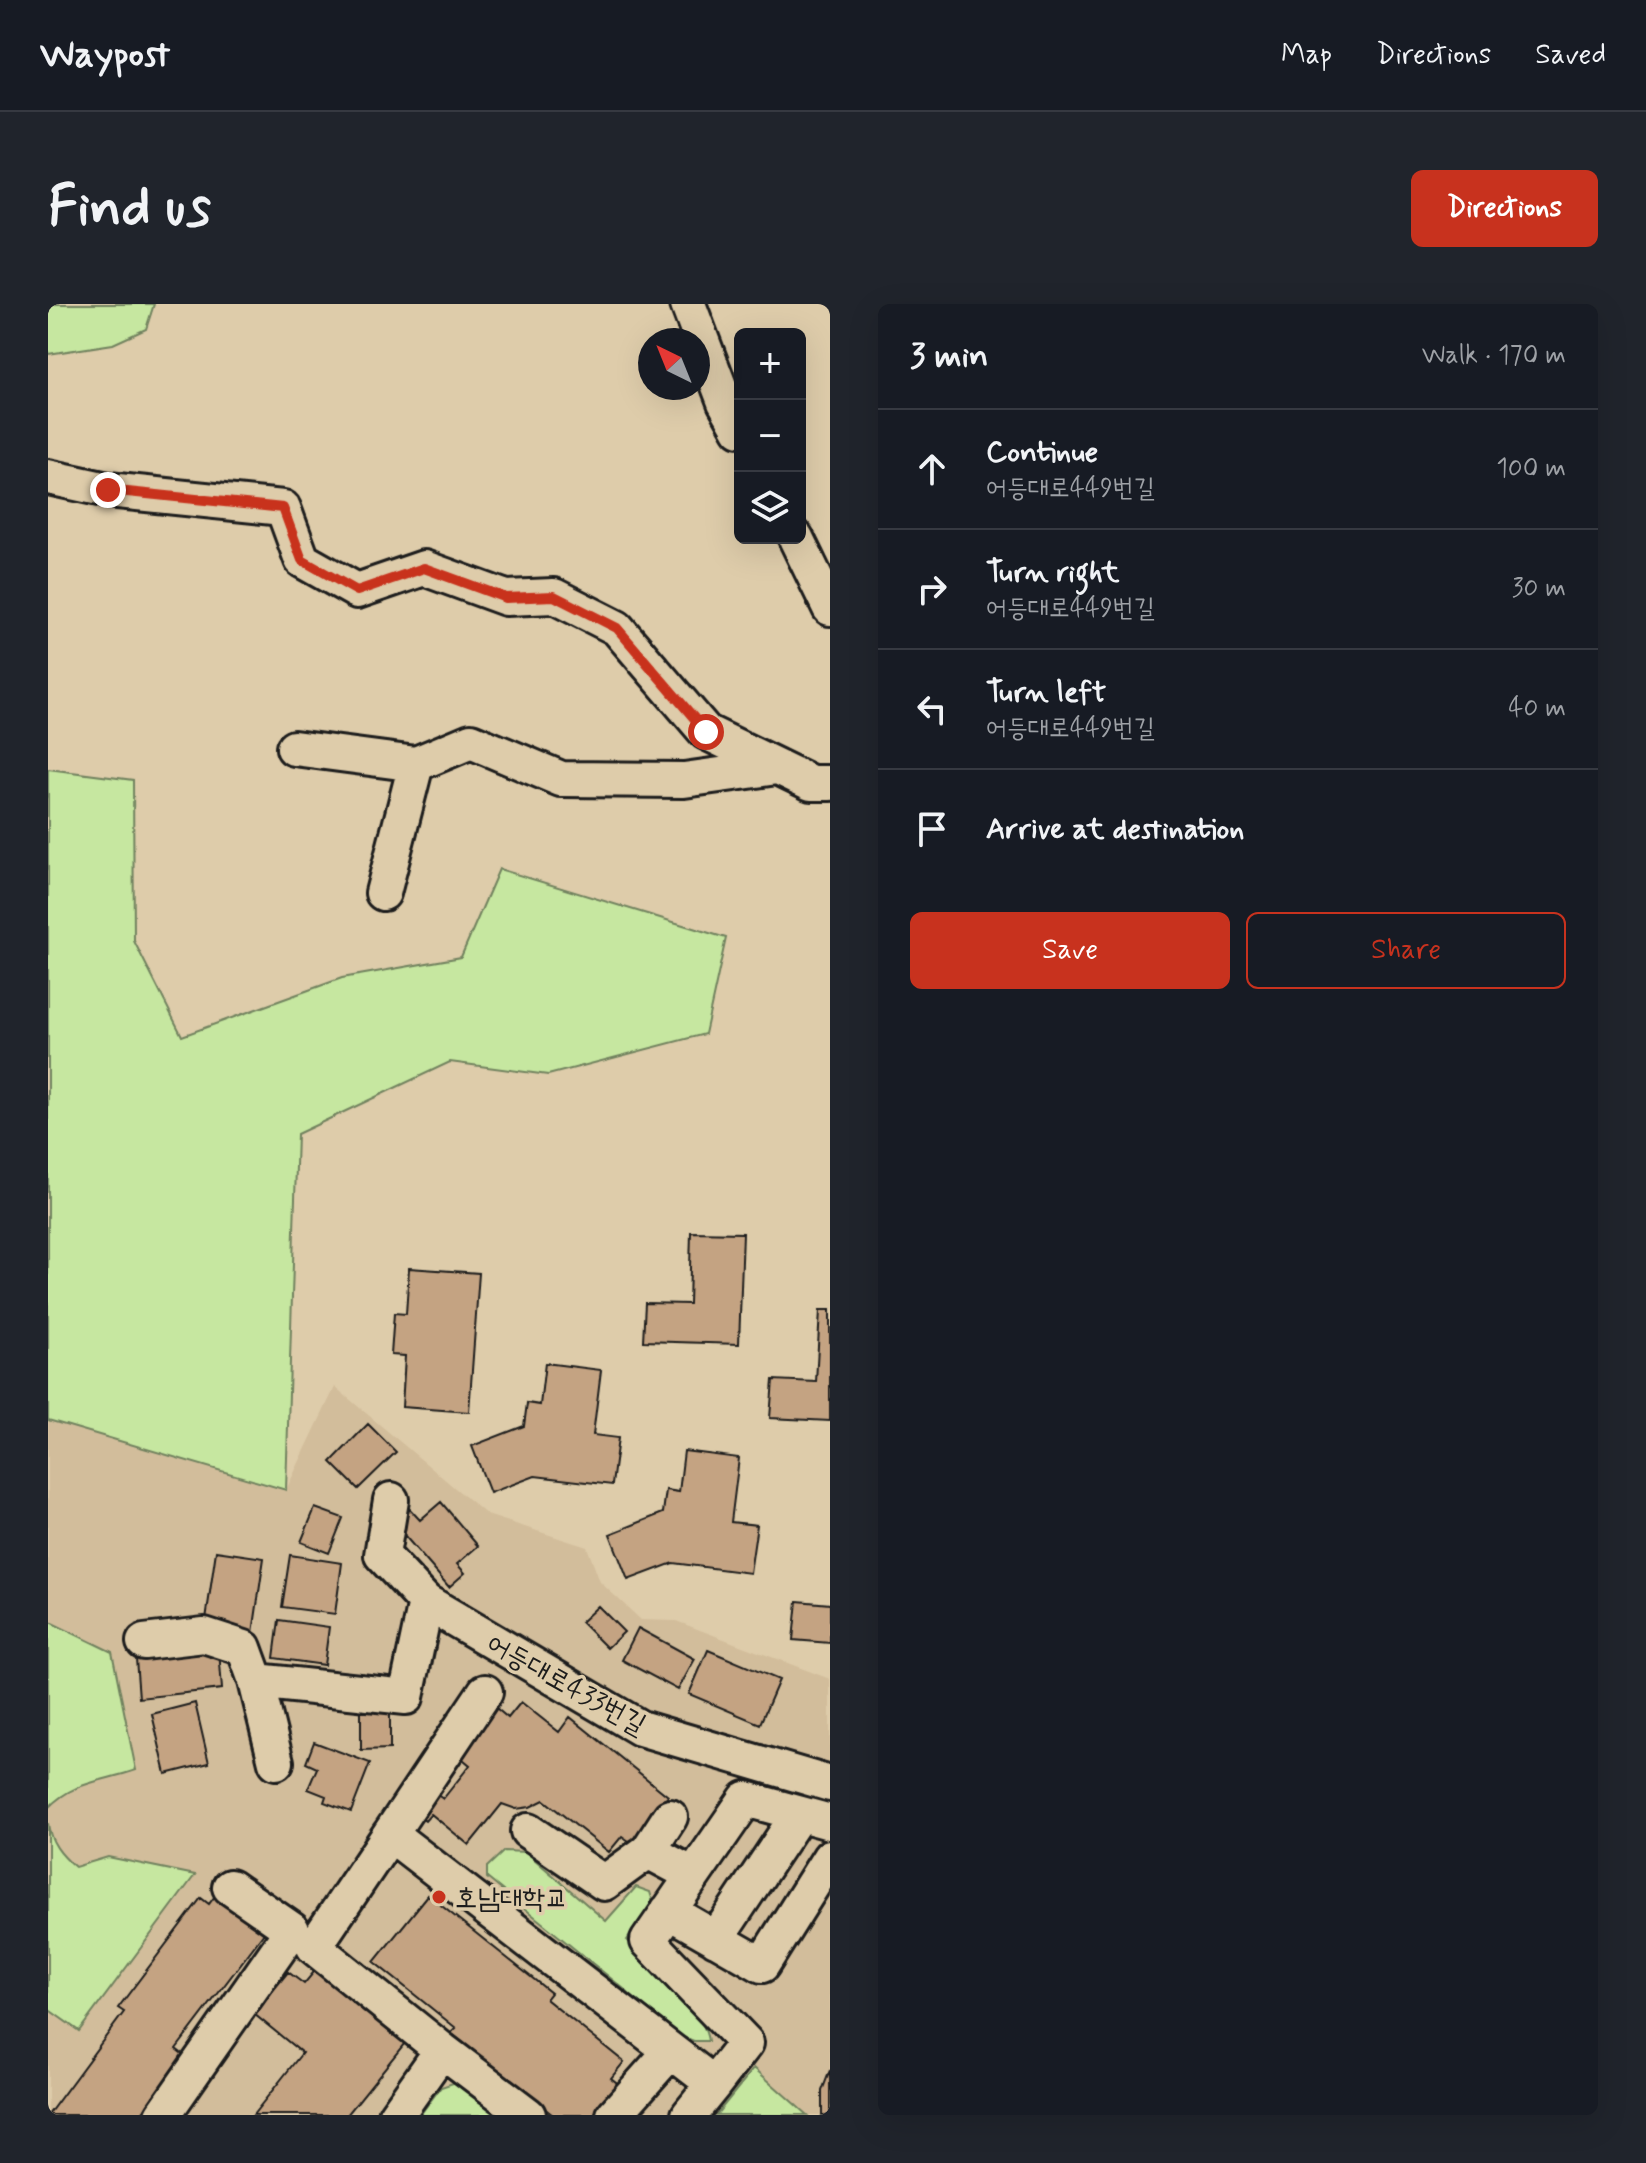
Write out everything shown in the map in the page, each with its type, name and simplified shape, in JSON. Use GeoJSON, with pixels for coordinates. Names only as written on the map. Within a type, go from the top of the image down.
{"type":"FeatureCollection","features":[{"type":"Feature","properties":{"kind":"street"},"geometry":{"type":"LineString","coordinates":[[688,304],[734,418]]}},
{"type":"Feature","properties":{"kind":"street"},"geometry":{"type":"LineString","coordinates":[[48,477],[108,490],[283,508],[302,560],[357,591],[424,568],[506,598],[554,596],[617,628],[706,732],[811,783],[830,783]]}},
{"type":"Feature","properties":{"kind":"street"},"geometry":{"type":"LineString","coordinates":[[799,544],[830,608]]}},
{"type":"Feature","properties":{"kind":"street"},"geometry":{"type":"LineString","coordinates":[[294,748],[416,764],[471,741],[561,779],[684,780],[777,767]]}},
{"type":"Feature","properties":{"kind":"street"},"geometry":{"type":"LineString","coordinates":[[383,893],[416,764]]}},
{"type":"Feature","properties":{"kind":"street","name":"어등대로433번길"},"geometry":{"type":"LineString","coordinates":[[391,1500],[382,1555],[426,1602],[640,1728],[830,1784]]}},
{"type":"Feature","properties":{"kind":"street"},"geometry":{"type":"LineString","coordinates":[[256,1681],[406,1697],[426,1602]]}},
{"type":"Feature","properties":{"kind":"street"},"geometry":{"type":"LineString","coordinates":[[144,1642],[204,1635],[244,1648],[256,1681],[276,1762]]}},
{"type":"Feature","properties":{"kind":"street"},"geometry":{"type":"LineString","coordinates":[[163,2115],[390,1834],[485,1692]]}},
{"type":"Feature","properties":{"kind":"street"},"geometry":{"type":"LineString","coordinates":[[689,2115],[746,2043],[648,1941],[746,1799],[814,1818],[716,1939]]}},
{"type":"Feature","properties":{"kind":"street"},"geometry":{"type":"LineString","coordinates":[[528,1831],[604,1883],[648,1851],[670,1817]]}},
{"type":"Feature","properties":{"kind":"street"},"geometry":{"type":"LineString","coordinates":[[390,1834],[714,2084]]}},
{"type":"Feature","properties":{"kind":"street"},"geometry":{"type":"LineString","coordinates":[[648,1851],[693,1875]]}},
{"type":"Feature","properties":{"kind":"street"},"geometry":{"type":"LineString","coordinates":[[668,1911],[762,1965],[830,1857]]}},
{"type":"Feature","properties":{"kind":"street"},"geometry":{"type":"LineString","coordinates":[[230,1887],[303,1939],[528,2115]]}},
{"type":"Feature","properties":{"kind":"street"},"geometry":{"type":"LineString","coordinates":[[396,2115],[442,2050]]}},
{"type":"Feature","properties":{"kind":"street"},"geometry":{"type":"LineString","coordinates":[[614,2115],[671,2051]]}},
{"type":"Feature","properties":{"kind":"shaded area","name":"호남대학교"},"geometry":{"type":"Polygon","coordinates":[[[335,1387],[487,1515],[587,1547],[600,1582],[641,1620],[676,1621],[830,1679],[830,2115],[48,2115],[48,1420],[286,1490],[335,1387]]]}},
{"type":"Feature","properties":{"kind":"green space"},"geometry":{"type":"Polygon","coordinates":[[[48,304],[154,304],[146,329],[113,344],[48,354],[48,304]]]}},
{"type":"Feature","properties":{"kind":"green space"},"geometry":{"type":"Polygon","coordinates":[[[48,769],[133,780],[134,941],[182,1036],[342,978],[461,957],[499,869],[726,938],[705,1034],[548,1075],[450,1062],[297,1134],[286,1490],[48,1420],[48,769]]]}},
{"type":"Feature","properties":{"kind":"green space"},"geometry":{"type":"Polygon","coordinates":[[[48,1621],[112,1652],[136,1770],[78,1787],[48,1808],[48,1621]]]}},
{"type":"Feature","properties":{"kind":"green space"},"geometry":{"type":"Polygon","coordinates":[[[48,1823],[57,1848],[75,1867],[108,1857],[195,1875],[79,2031],[48,2009],[48,1823]]]}},
{"type":"Feature","properties":{"kind":"green space"},"geometry":{"type":"Polygon","coordinates":[[[504,1851],[526,1852],[606,1921],[636,1887],[650,1892],[653,1902],[627,1940],[687,2000],[697,2014],[708,2041],[694,2041],[667,2031],[624,1989],[487,1878],[487,1867],[504,1851]]]}},
{"type":"Feature","properties":{"kind":"green space"},"geometry":{"type":"Polygon","coordinates":[[[754,2068],[807,2115],[716,2115],[754,2068]]]}},
{"type":"Feature","properties":{"kind":"green space"},"geometry":{"type":"Polygon","coordinates":[[[462,2080],[506,2115],[420,2115],[441,2087],[462,2080]]]}},
{"type":"Feature","properties":{"kind":"building"},"geometry":{"type":"Polygon","coordinates":[[[691,1232],[743,1233],[739,1344],[643,1341],[645,1303],[689,1304],[691,1232]]]}},
{"type":"Feature","properties":{"kind":"building"},"geometry":{"type":"Polygon","coordinates":[[[409,1268],[479,1273],[469,1412],[402,1407],[405,1356],[391,1355],[394,1313],[406,1314],[409,1268]]]}},
{"type":"Feature","properties":{"kind":"building"},"geometry":{"type":"Polygon","coordinates":[[[820,1310],[830,1310],[830,1421],[770,1418],[773,1380],[816,1382],[820,1310]]]}},
{"type":"Feature","properties":{"kind":"building"},"geometry":{"type":"Polygon","coordinates":[[[545,1363],[601,1370],[593,1435],[618,1438],[612,1485],[535,1476],[490,1493],[472,1446],[524,1426],[527,1403],[540,1405],[545,1363]]]}},
{"type":"Feature","properties":{"kind":"building"},"geometry":{"type":"Polygon","coordinates":[[[368,1424],[396,1452],[358,1489],[331,1462],[368,1424]]]}},
{"type":"Feature","properties":{"kind":"building"},"geometry":{"type":"Polygon","coordinates":[[[684,1451],[739,1458],[731,1522],[757,1525],[750,1573],[673,1563],[628,1580],[610,1534],[663,1513],[666,1490],[679,1492],[684,1451]]]}},
{"type":"Feature","properties":{"kind":"building"},"geometry":{"type":"Polygon","coordinates":[[[441,1502],[478,1546],[457,1564],[465,1573],[449,1587],[391,1520],[407,1506],[420,1520],[441,1502]]]}},
{"type":"Feature","properties":{"kind":"building"},"geometry":{"type":"Polygon","coordinates":[[[315,1508],[343,1518],[329,1553],[301,1542],[315,1508]]]}},
{"type":"Feature","properties":{"kind":"building"},"geometry":{"type":"Polygon","coordinates":[[[216,1551],[264,1558],[253,1633],[205,1626],[216,1551]]]}},
{"type":"Feature","properties":{"kind":"building"},"geometry":{"type":"Polygon","coordinates":[[[290,1555],[342,1563],[335,1614],[282,1607],[290,1555]]]}},
{"type":"Feature","properties":{"kind":"building"},"geometry":{"type":"Polygon","coordinates":[[[797,1601],[830,1604],[830,1643],[793,1640],[797,1601]]]}},
{"type":"Feature","properties":{"kind":"building"},"geometry":{"type":"Polygon","coordinates":[[[598,1606],[624,1632],[607,1648],[581,1622],[598,1606]]]}},
{"type":"Feature","properties":{"kind":"building"},"geometry":{"type":"Polygon","coordinates":[[[279,1620],[329,1627],[324,1665],[274,1658],[279,1620]]]}},
{"type":"Feature","properties":{"kind":"building"},"geometry":{"type":"Polygon","coordinates":[[[638,1628],[695,1659],[678,1690],[622,1660],[638,1628]]]}},
{"type":"Feature","properties":{"kind":"building"},"geometry":{"type":"Polygon","coordinates":[[[219,1650],[222,1689],[139,1698],[136,1659],[219,1650]]]}},
{"type":"Feature","properties":{"kind":"building"},"geometry":{"type":"Polygon","coordinates":[[[708,1650],[779,1680],[760,1724],[689,1694],[708,1650]]]}},
{"type":"Feature","properties":{"kind":"building"},"geometry":{"type":"Polygon","coordinates":[[[521,1702],[559,1732],[570,1717],[668,1796],[639,1838],[629,1841],[622,1836],[609,1852],[544,1800],[516,1809],[502,1804],[469,1845],[431,1814],[425,1821],[416,1814],[433,1792],[443,1799],[470,1765],[452,1750],[490,1703],[508,1718],[521,1702]]]}},
{"type":"Feature","properties":{"kind":"building"},"geometry":{"type":"Polygon","coordinates":[[[195,1703],[209,1763],[166,1774],[152,1714],[195,1703]]]}},
{"type":"Feature","properties":{"kind":"building"},"geometry":{"type":"Polygon","coordinates":[[[390,1711],[390,1749],[361,1750],[361,1712],[390,1711]]]}},
{"type":"Feature","properties":{"kind":"building"},"geometry":{"type":"Polygon","coordinates":[[[314,1742],[370,1763],[351,1812],[324,1802],[326,1796],[308,1789],[317,1768],[306,1763],[314,1742]]]}},
{"type":"Feature","properties":{"kind":"building"},"geometry":{"type":"Polygon","coordinates":[[[428,1895],[551,1993],[546,1999],[624,2062],[611,2078],[621,2086],[598,2115],[553,2115],[451,2033],[456,2028],[374,1962],[428,1895]]]}},
{"type":"Feature","properties":{"kind":"building"},"geometry":{"type":"Polygon","coordinates":[[[215,1896],[225,1904],[249,1912],[244,1918],[264,1933],[176,2049],[185,2056],[140,2115],[48,2115],[124,2012],[118,2008],[201,1898],[209,1904],[215,1896]]]}},
{"type":"Feature","properties":{"kind":"building"},"geometry":{"type":"Polygon","coordinates":[[[323,1961],[413,2033],[347,2115],[253,2115],[302,2053],[254,2014],[288,1972],[304,1984],[323,1961]]]}},
{"type":"Feature","properties":{"kind":"building"},"geometry":{"type":"Polygon","coordinates":[[[830,2070],[830,2115],[822,2115],[822,2091],[830,2070]]]}},
{"type":"Feature","properties":{"kind":"place","name":"호남대학교"},"geometry":{"type":"Point","coordinates":[439,1897]}},
{"type":"Feature","properties":{"kind":"route"},"geometry":{"type":"LineString","coordinates":[[108,490],[283,508],[302,560],[357,591],[424,568],[506,598],[554,596],[617,628],[706,732]]}}]}
